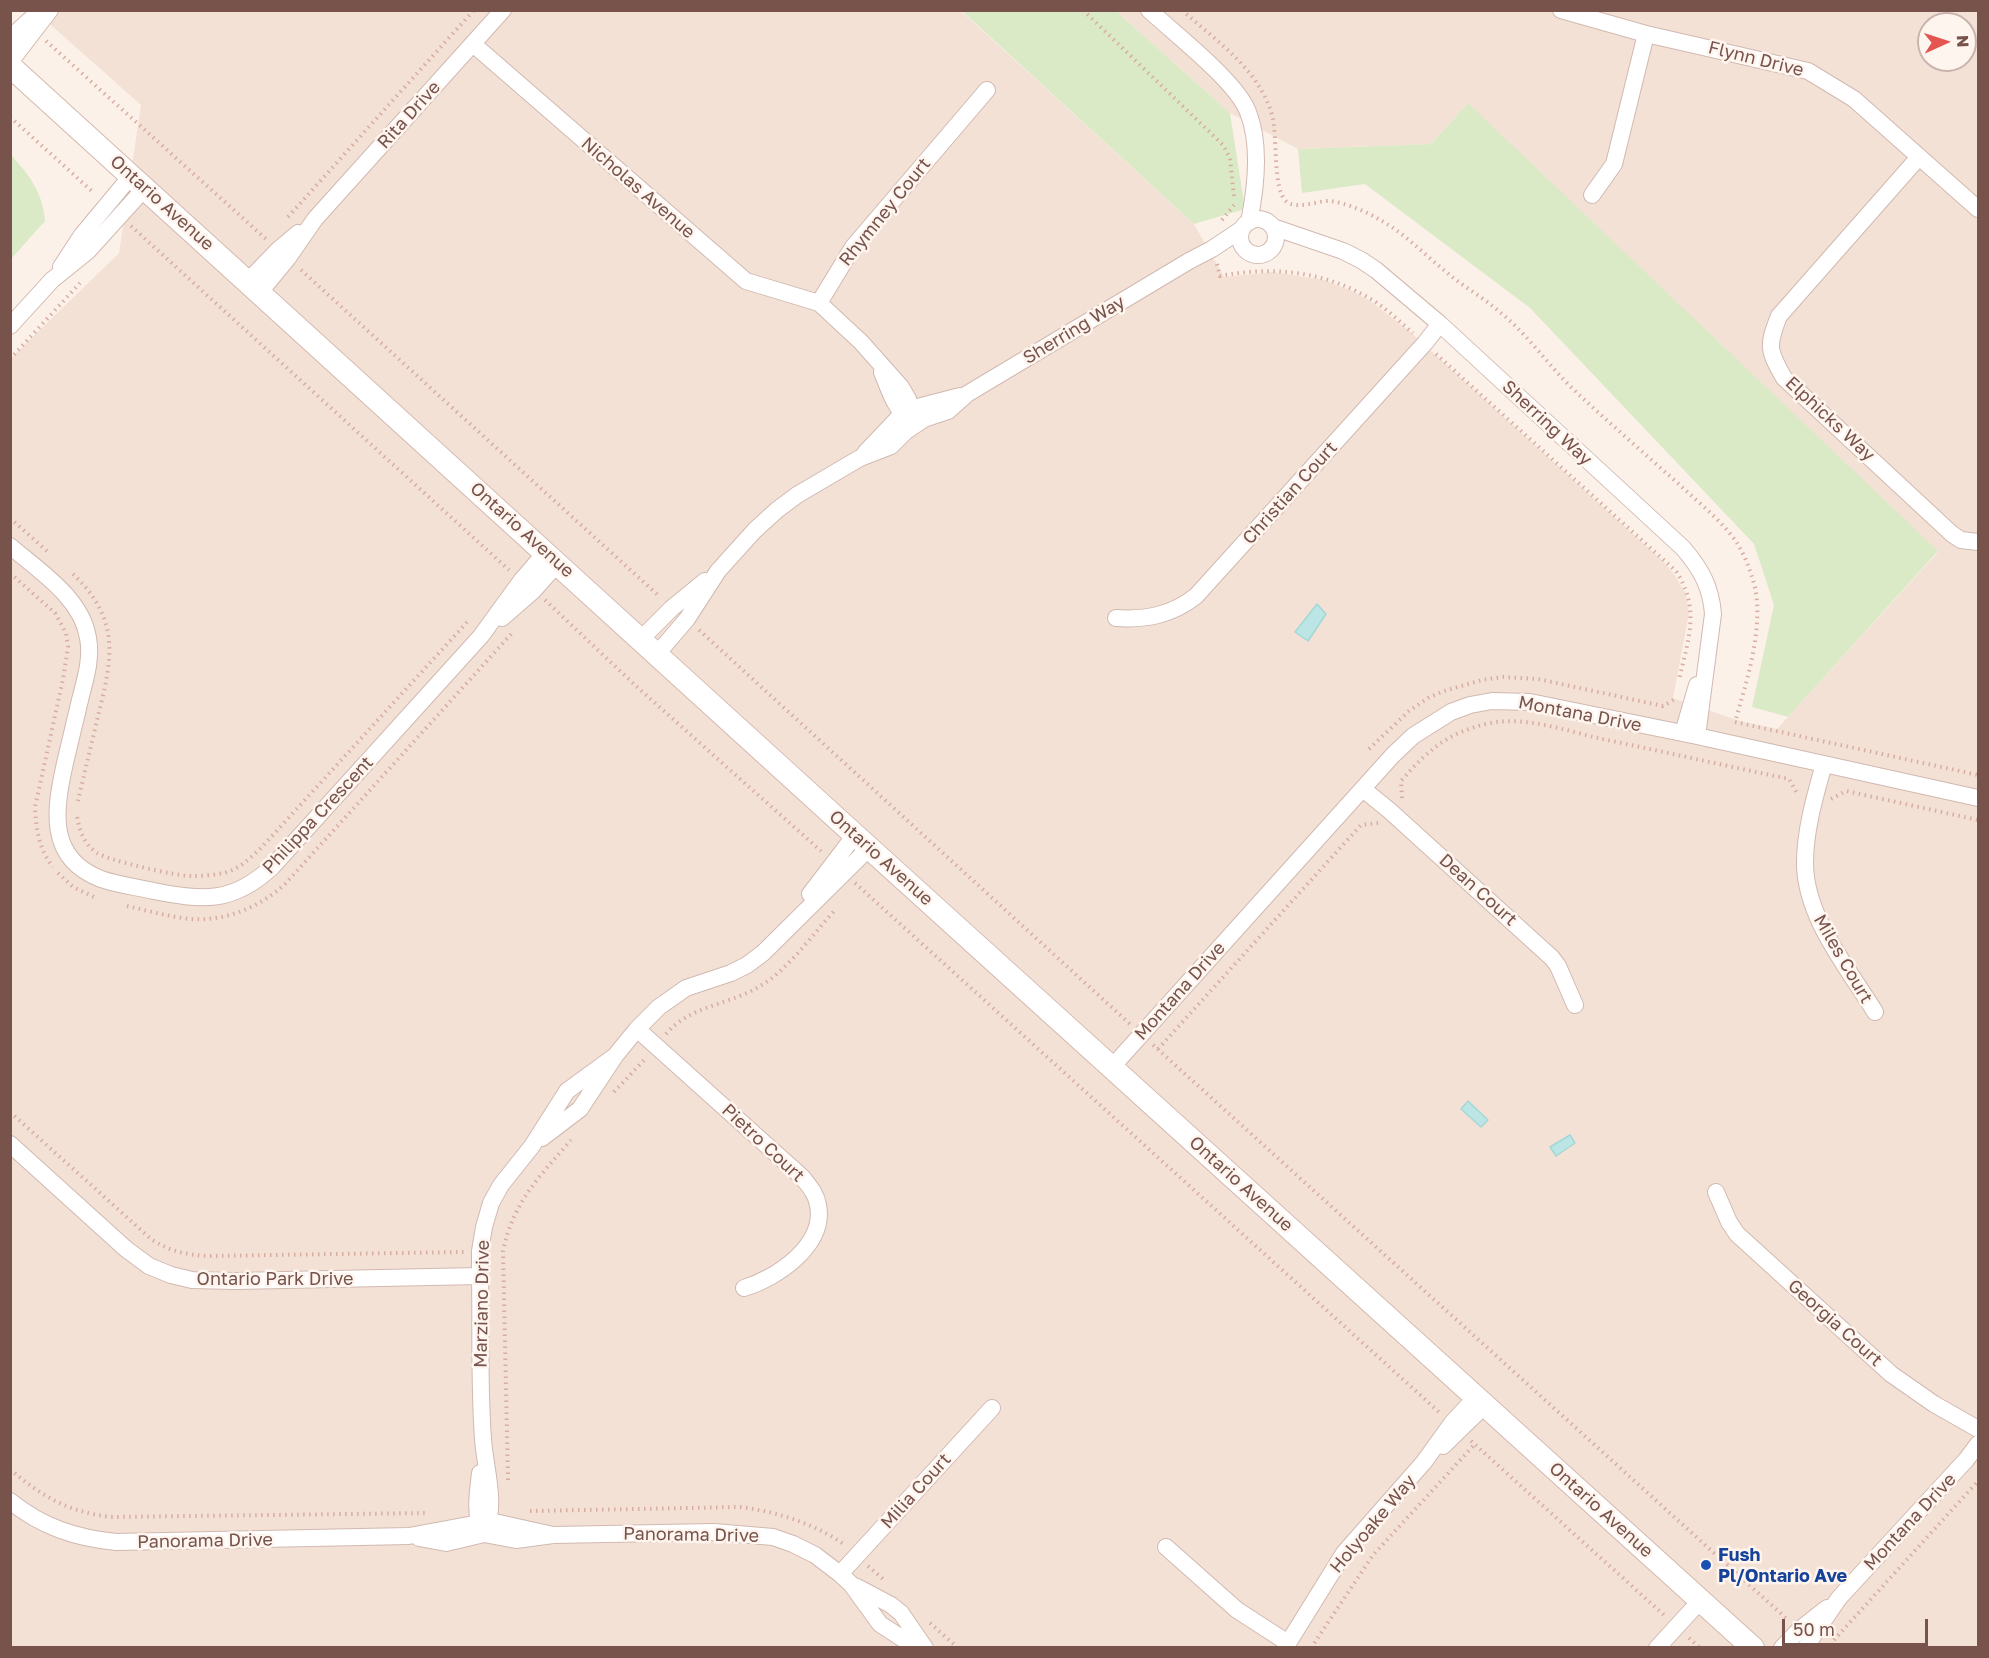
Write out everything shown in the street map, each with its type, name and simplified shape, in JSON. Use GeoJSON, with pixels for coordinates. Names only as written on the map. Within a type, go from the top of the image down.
{"type":"FeatureCollection","features":[{"type":"Feature","properties":{"kind":"street"},"geometry":{"type":"LineString","coordinates":[[10,38],[41,10]]}},
{"type":"Feature","properties":{"kind":"street"},"geometry":{"type":"LineString","coordinates":[[10,64],[36,32],[50,10]]}},
{"type":"Feature","properties":{"kind":"street","name":"Rita Drive"},"geometry":{"type":"LineString","coordinates":[[254,286],[503,10]]}},
{"type":"Feature","properties":{"kind":"street"},"geometry":{"type":"LineString","coordinates":[[1149,10],[1230,85],[1248,111],[1253,128],[1255,177],[1245,226],[1240,239],[1244,249],[1252,255],[1262,255],[1274,246],[1276,237],[1255,177]]}},
{"type":"Feature","properties":{"kind":"street","name":"Flynn Drive"},"geometry":{"type":"LineString","coordinates":[[1561,10],[1603,16],[1646,34],[1808,71],[1854,99],[1978,209]]}},
{"type":"Feature","properties":{"kind":"street"},"geometry":{"type":"LineString","coordinates":[[1592,195],[1614,164],[1646,34]]}},
{"type":"Feature","properties":{"kind":"street","name":"Nicholas Avenue"},"geometry":{"type":"LineString","coordinates":[[473,44],[746,281],[819,303]]}},
{"type":"Feature","properties":{"kind":"street","name":"Ontario Avenue"},"geometry":{"type":"LineString","coordinates":[[10,64],[862,841],[1753,1647]]}},
{"type":"Feature","properties":{"kind":"street","name":"Rhymney Court"},"geometry":{"type":"LineString","coordinates":[[819,303],[853,247],[987,90]]}},
{"type":"Feature","properties":{"kind":"street","name":"Elphicks Way"},"geometry":{"type":"LineString","coordinates":[[1919,158],[1779,315],[1771,335],[1770,353],[1784,378],[1952,534],[1962,540],[1978,542]]}},
{"type":"Feature","properties":{"kind":"street"},"geometry":{"type":"LineString","coordinates":[[10,326],[52,280],[82,235],[107,205],[138,182]]}},
{"type":"Feature","properties":{"kind":"street"},"geometry":{"type":"LineString","coordinates":[[52,280],[88,251],[120,217],[138,182]]}},
{"type":"Feature","properties":{"kind":"street"},"geometry":{"type":"LineString","coordinates":[[1245,226],[1258,219],[1270,224]]}},
{"type":"Feature","properties":{"kind":"street","name":"Sherring Way"},"geometry":{"type":"LineString","coordinates":[[1270,224],[1308,240],[1343,251],[1361,260],[1396,286],[1683,548],[1697,564],[1707,580],[1712,596],[1712,632],[1707,658],[1690,703],[1690,734]]}},
{"type":"Feature","properties":{"kind":"street","name":"Sherring Way"},"geometry":{"type":"LineString","coordinates":[[649,646],[672,608],[718,571],[755,530],[777,510],[797,495],[860,458],[891,446],[909,416],[924,419],[948,411],[967,394],[1212,249],[1245,226]]}},
{"type":"Feature","properties":{"kind":"street","name":"Sherring Way"},"geometry":{"type":"LineString","coordinates":[[1274,246],[1308,240]]}},
{"type":"Feature","properties":{"kind":"street","name":"Sherring Way"},"geometry":{"type":"LineString","coordinates":[[1212,249],[1244,249]]}},
{"type":"Feature","properties":{"kind":"street"},"geometry":{"type":"LineString","coordinates":[[819,303],[877,360],[892,398],[909,416]]}},
{"type":"Feature","properties":{"kind":"street","name":"Christian Court"},"geometry":{"type":"LineString","coordinates":[[1116,618],[1143,618],[1171,612],[1196,596],[1425,344],[1440,324]]}},
{"type":"Feature","properties":{"kind":"street","name":"Philippa Crescent"},"geometry":{"type":"LineString","coordinates":[[10,546],[70,600],[82,618],[88,638],[87,672],[58,793],[57,827],[61,842],[79,866],[95,876],[114,882],[198,898],[216,898],[231,894],[258,879],[272,867],[481,636],[533,594],[552,557]]}},
{"type":"Feature","properties":{"kind":"street","name":"Sherring Way"},"geometry":{"type":"LineString","coordinates":[[649,646],[687,619],[718,571]]}},
{"type":"Feature","properties":{"kind":"street","name":"Montana Drive"},"geometry":{"type":"LineString","coordinates":[[1112,1067],[1394,755],[1422,729],[1451,712],[1470,705],[1492,701],[1530,702],[1690,734],[1978,798]]}},
{"type":"Feature","properties":{"kind":"street","name":"Miles Court"},"geometry":{"type":"LineString","coordinates":[[1824,764],[1806,839],[1807,887],[1822,926],[1875,1012]]}},
{"type":"Feature","properties":{"kind":"street","name":"Dean Court"},"geometry":{"type":"LineString","coordinates":[[1363,789],[1552,958],[1558,966],[1575,1005]]}},
{"type":"Feature","properties":{"kind":"street","name":"Marziano Drive"},"geometry":{"type":"LineString","coordinates":[[484,1526],[477,1503],[483,1439],[480,1251],[491,1203],[501,1185],[532,1146],[567,1091],[615,1056],[659,1007],[686,988],[731,973],[763,953],[862,841]]}},
{"type":"Feature","properties":{"kind":"street","name":"Pietro Court"},"geometry":{"type":"LineString","coordinates":[[637,1029],[802,1177],[814,1192],[819,1215],[818,1227],[811,1240],[798,1256],[772,1277],[744,1288]]}},
{"type":"Feature","properties":{"kind":"street","name":"Ontario Park Drive"},"geometry":{"type":"LineString","coordinates":[[10,1144],[126,1249],[149,1266],[171,1275],[192,1280],[235,1281],[480,1276]]}},
{"type":"Feature","properties":{"kind":"street","name":"Georgia Court"},"geometry":{"type":"LineString","coordinates":[[1716,1192],[1737,1234],[1891,1374],[1934,1404],[1978,1429]]}},
{"type":"Feature","properties":{"kind":"street","name":"Holyoake Way"},"geometry":{"type":"LineString","coordinates":[[1287,1645],[1344,1552],[1480,1401]]}},
{"type":"Feature","properties":{"kind":"street","name":"Milia Court"},"geometry":{"type":"LineString","coordinates":[[846,1579],[992,1408]]}},
{"type":"Feature","properties":{"kind":"street","name":"Montana Drive"},"geometry":{"type":"LineString","coordinates":[[1805,1647],[1839,1598],[1966,1460],[1978,1444]]}},
{"type":"Feature","properties":{"kind":"street","name":"Panorama Drive"},"geometry":{"type":"LineString","coordinates":[[10,1501],[27,1515],[49,1527],[71,1535],[116,1542],[409,1536],[446,1543],[484,1526],[516,1540],[553,1534],[714,1532],[764,1536],[793,1544],[815,1555],[846,1579],[891,1605],[901,1613],[925,1647]]}},
{"type":"Feature","properties":{"kind":"street"},"geometry":{"type":"LineString","coordinates":[[1166,1547],[1238,1610],[1287,1645]]}},
{"type":"Feature","properties":{"kind":"street","name":"Panorama Drive"},"geometry":{"type":"LineString","coordinates":[[846,1579],[880,1624],[916,1647]]}},
{"type":"Feature","properties":{"kind":"street","name":"Montana Drive"},"geometry":{"type":"LineString","coordinates":[[1782,1647],[1799,1630],[1839,1598]]}},
{"type":"Feature","properties":{"kind":"street"},"geometry":{"type":"LineString","coordinates":[[1657,1647],[1701,1600]]}},
{"type":"Feature","properties":{"kind":"path"},"geometry":{"type":"LineString","coordinates":[[283,223],[474,10]]}},
{"type":"Feature","properties":{"kind":"path"},"geometry":{"type":"LineString","coordinates":[[1083,10],[1223,145],[1230,158],[1234,204],[1220,224]]}},
{"type":"Feature","properties":{"kind":"path"},"geometry":{"type":"LineString","coordinates":[[36,32],[672,608]]}},
{"type":"Feature","properties":{"kind":"path"},"geometry":{"type":"LineString","coordinates":[[10,117],[107,205]]}},
{"type":"Feature","properties":{"kind":"path"},"geometry":{"type":"LineString","coordinates":[[1282,195],[1286,201],[1293,204],[1318,201],[1344,204],[1382,221],[1401,233],[1447,273],[1502,313],[1571,387],[1700,504],[1737,542],[1754,581],[1757,618],[1754,641],[1735,722],[1978,775]]}},
{"type":"Feature","properties":{"kind":"path"},"geometry":{"type":"LineString","coordinates":[[120,217],[533,594],[1666,1617]]}},
{"type":"Feature","properties":{"kind":"path"},"geometry":{"type":"LineString","coordinates":[[1220,276],[1252,271],[1283,271],[1327,279],[1370,298],[1425,344],[1676,571],[1689,595],[1691,623],[1675,698],[1663,706],[1538,680],[1511,677],[1482,680],[1444,691],[1428,699],[1409,711],[1369,749]]}},
{"type":"Feature","properties":{"kind":"path"},"geometry":{"type":"LineString","coordinates":[[10,359],[82,279]]}},
{"type":"Feature","properties":{"kind":"path"},"geometry":{"type":"LineString","coordinates":[[10,573],[55,613],[66,633],[68,646],[68,659],[35,807],[39,843],[48,861],[62,878],[73,887],[97,898]]}},
{"type":"Feature","properties":{"kind":"path"},"geometry":{"type":"LineString","coordinates":[[102,612],[108,636],[109,662],[77,807],[82,837],[104,857],[190,877],[226,872],[243,865],[262,847],[471,617]]}},
{"type":"Feature","properties":{"kind":"path"},"geometry":{"type":"LineString","coordinates":[[687,619],[1799,1630]]}},
{"type":"Feature","properties":{"kind":"path"},"geometry":{"type":"LineString","coordinates":[[126,906],[198,919],[234,914],[272,896],[520,624]]}},
{"type":"Feature","properties":{"kind":"path"},"geometry":{"type":"LineString","coordinates":[[1158,1049],[1360,825],[1378,824],[1390,811],[1402,797],[1401,781],[1425,753],[1456,734],[1474,727],[1509,722],[1550,728],[1790,779],[1796,793],[1834,800],[1846,791],[1978,820]]}},
{"type":"Feature","properties":{"kind":"path"},"geometry":{"type":"LineString","coordinates":[[610,1096],[650,1053]]}},
{"type":"Feature","properties":{"kind":"path"},"geometry":{"type":"LineString","coordinates":[[10,1112],[151,1239],[178,1252],[208,1256],[503,1251]]}},
{"type":"Feature","properties":{"kind":"path"},"geometry":{"type":"LineString","coordinates":[[508,1488],[503,1251],[506,1234],[520,1203],[572,1138]]}},
{"type":"Feature","properties":{"kind":"path"},"geometry":{"type":"LineString","coordinates":[[1311,1647],[1372,1555],[1475,1444]]}},
{"type":"Feature","properties":{"kind":"path"},"geometry":{"type":"LineString","coordinates":[[10,1469],[36,1491],[58,1503],[80,1512],[111,1517],[438,1512]]}},
{"type":"Feature","properties":{"kind":"path"},"geometry":{"type":"LineString","coordinates":[[1827,1647],[1978,1481]]}},
{"type":"Feature","properties":{"kind":"shaded area"},"geometry":{"type":"Polygon","coordinates":[[[35,11],[961,11],[1194,224],[1224,277],[1273,272],[1324,280],[1369,300],[1408,330],[1664,562],[1674,574],[1686,594],[1689,614],[1673,698],[1740,721],[1777,729],[1938,552],[1467,104],[1431,144],[1298,149],[1230,113],[1116,11],[1978,11],[1978,1647],[11,1648],[11,358],[119,253],[141,105],[35,11]]]}},
{"type":"Feature","properties":{"kind":"green space"},"geometry":{"type":"Polygon","coordinates":[[[962,11],[1116,11],[1230,113],[1245,209],[1194,224],[962,11]]]}},
{"type":"Feature","properties":{"kind":"green space"},"geometry":{"type":"Polygon","coordinates":[[[1468,103],[1938,551],[1788,717],[1752,707],[1774,605],[1754,544],[1530,308],[1365,184],[1302,193],[1298,149],[1431,144],[1468,103]]]}},
{"type":"Feature","properties":{"kind":"green space"},"geometry":{"type":"Polygon","coordinates":[[[10,154],[34,185],[44,211],[45,221],[11,259],[10,154]]]}},
{"type":"Feature","properties":{"kind":"water"},"geometry":{"type":"Polygon","coordinates":[[[1317,604],[1326,614],[1308,641],[1295,632],[1317,604]]]}},
{"type":"Feature","properties":{"kind":"water"},"geometry":{"type":"Polygon","coordinates":[[[1468,1101],[1488,1120],[1481,1127],[1461,1109],[1468,1101]]]}},
{"type":"Feature","properties":{"kind":"water"},"geometry":{"type":"Polygon","coordinates":[[[1570,1135],[1575,1143],[1556,1156],[1550,1147],[1570,1135]]]}},
{"type":"Feature","properties":{"kind":"place","name":"Fush Pl/Ontario Ave"},"geometry":{"type":"Point","coordinates":[1706,1565]}}]}
